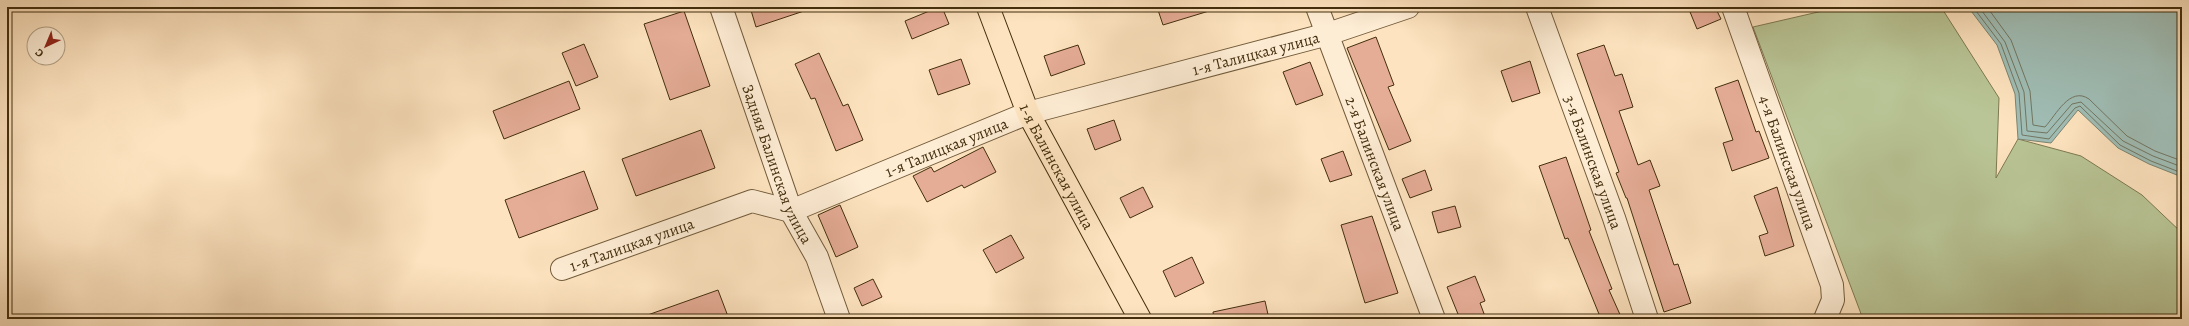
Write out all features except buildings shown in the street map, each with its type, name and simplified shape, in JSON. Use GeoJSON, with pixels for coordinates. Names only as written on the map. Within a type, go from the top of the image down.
{"type":"FeatureCollection","features":[{"type":"Feature","properties":{"kind":"main road","name":"1-я Балинская улица"},"geometry":{"type":"LineString","coordinates":[[988,7],[1028,113],[1140,319]]}},
{"type":"Feature","properties":{"kind":"street","name":"Задняя Балинская улица"},"geometry":{"type":"LineString","coordinates":[[721,7],[791,211],[817,256],[839,319]]}},
{"type":"Feature","properties":{"kind":"street","name":"2-я Балинская улица"},"geometry":{"type":"LineString","coordinates":[[1317,7],[1434,319]]}},
{"type":"Feature","properties":{"kind":"street","name":"1-я Талицкая улица"},"geometry":{"type":"LineString","coordinates":[[562,269],[752,201],[791,211],[1028,113],[1328,34],[1408,7]]}},
{"type":"Feature","properties":{"kind":"street","name":"3-я Балинская улица"},"geometry":{"type":"LineString","coordinates":[[1537,7],[1614,218],[1647,319]]}},
{"type":"Feature","properties":{"kind":"street","name":"4-я Балинская улица"},"geometry":{"type":"LineString","coordinates":[[1734,7],[1832,285],[1832,300],[1825,319]]}},
{"type":"Feature","properties":{"kind":"green space"},"geometry":{"type":"Polygon","coordinates":[[[1840,7],[1941,7],[1999,98],[1996,178],[2018,139],[2081,156],[2142,195],[2182,233],[2182,319],[1863,319],[1753,27],[1840,7]]]}},
{"type":"Feature","properties":{"kind":"water"},"geometry":{"type":"Polygon","coordinates":[[[1968,7],[2177,7],[2182,16],[2182,177],[2149,164],[2118,148],[2078,110],[2051,143],[2018,139],[2015,94],[1997,45],[1968,7]]]}}]}
